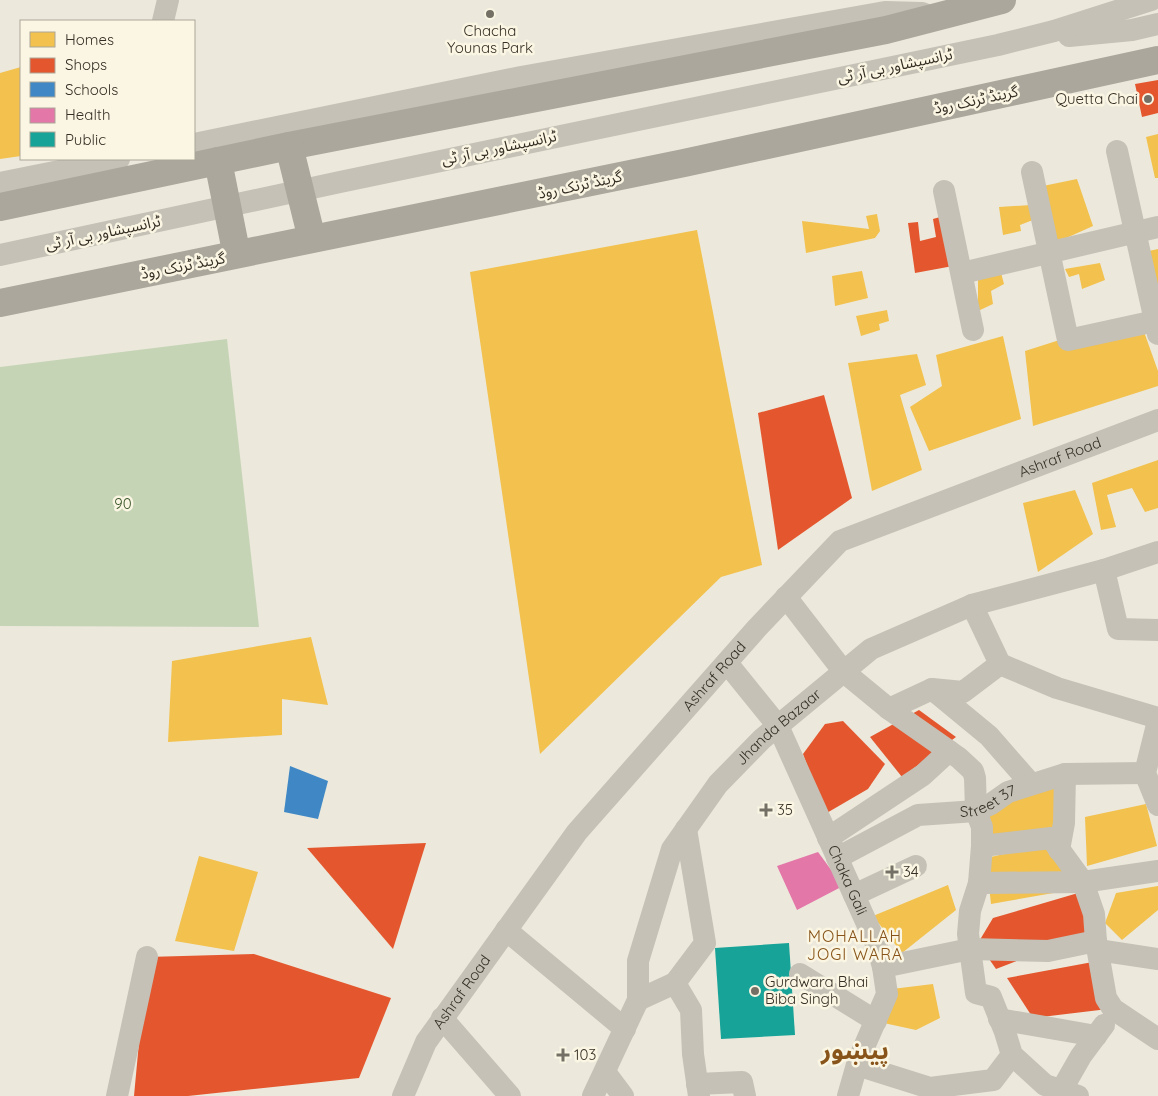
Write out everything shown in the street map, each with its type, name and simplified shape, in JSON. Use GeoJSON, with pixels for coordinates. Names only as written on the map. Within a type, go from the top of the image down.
{"type":"FeatureCollection","features":[{"type":"Feature","properties":{"kind":"highway"},"geometry":{"type":"LineString","coordinates":[[0,207],[893,14],[934,18],[1002,0]]}},
{"type":"Feature","properties":{"kind":"highway","name":"گرینڈ ٹرنک روڈ"},"geometry":{"type":"LineString","coordinates":[[0,303],[310,233],[684,163],[1158,60]]}},
{"type":"Feature","properties":{"kind":"highway"},"geometry":{"type":"LineString","coordinates":[[289,146],[310,233]]}},
{"type":"Feature","properties":{"kind":"highway"},"geometry":{"type":"LineString","coordinates":[[218,161],[237,250]]}},
{"type":"Feature","properties":{"kind":"street"},"geometry":{"type":"LineString","coordinates":[[163,20],[168,0]]}},
{"type":"Feature","properties":{"kind":"street","name":"ٹرانسپشاور بی آر ٹی"},"geometry":{"type":"LineString","coordinates":[[0,255],[998,45],[1054,31],[1151,0]]}},
{"type":"Feature","properties":{"kind":"street"},"geometry":{"type":"LineString","coordinates":[[195,144],[521,77],[885,12],[893,14]]}},
{"type":"Feature","properties":{"kind":"street","name":"ٹرانسپشاور بی آر ٹی"},"geometry":{"type":"LineString","coordinates":[[998,45],[1132,30],[1158,24]]}},
{"type":"Feature","properties":{"kind":"street"},"geometry":{"type":"LineString","coordinates":[[1032,172],[1068,340],[1156,328],[1117,151]]}},
{"type":"Feature","properties":{"kind":"street"},"geometry":{"type":"LineString","coordinates":[[0,183],[114,160]]}},
{"type":"Feature","properties":{"kind":"street"},"geometry":{"type":"LineString","coordinates":[[944,191],[973,330]]}},
{"type":"Feature","properties":{"kind":"street"},"geometry":{"type":"LineString","coordinates":[[962,273],[1158,226]]}},
{"type":"Feature","properties":{"kind":"street","name":"Ashraf Road"},"geometry":{"type":"LineString","coordinates":[[403,1096],[426,1042],[577,832],[727,663],[840,541],[1158,420]]}},
{"type":"Feature","properties":{"kind":"street","name":"Jhanda Bazaar"},"geometry":{"type":"LineString","coordinates":[[593,1096],[638,1000],[638,961],[672,849],[718,784],[762,739],[870,650],[972,605],[1104,570],[1158,552]]}},
{"type":"Feature","properties":{"kind":"street"},"geometry":{"type":"LineString","coordinates":[[1104,570],[1118,630],[1158,630]]}},
{"type":"Feature","properties":{"kind":"street"},"geometry":{"type":"LineString","coordinates":[[786,598],[844,672],[889,709],[959,758],[972,771],[975,778],[976,811],[982,827],[978,883],[970,911],[968,934],[976,993],[991,997],[1012,1055],[1045,1085],[1063,1093],[1081,1056],[1104,1025],[1118,1013]]}},
{"type":"Feature","properties":{"kind":"street"},"geometry":{"type":"LineString","coordinates":[[972,605],[1000,664],[1057,688],[1158,719],[1145,773],[1158,806]]}},
{"type":"Feature","properties":{"kind":"street","name":"Chaka Gali"},"geometry":{"type":"LineString","coordinates":[[727,663],[778,726],[877,946],[883,967],[887,994],[857,1065],[848,1096]]}},
{"type":"Feature","properties":{"kind":"street"},"geometry":{"type":"LineString","coordinates":[[889,709],[932,689],[963,692],[1000,664]]}},
{"type":"Feature","properties":{"kind":"street"},"geometry":{"type":"LineString","coordinates":[[932,689],[989,736],[1031,784]]}},
{"type":"Feature","properties":{"kind":"street"},"geometry":{"type":"LineString","coordinates":[[833,848],[949,751]]}},
{"type":"Feature","properties":{"kind":"street","name":"Street 37"},"geometry":{"type":"LineString","coordinates":[[833,848],[918,815],[976,811],[991,804],[1008,792],[1065,774],[1145,773]]}},
{"type":"Feature","properties":{"kind":"street"},"geometry":{"type":"LineString","coordinates":[[1059,850],[1064,823],[1065,774]]}},
{"type":"Feature","properties":{"kind":"street"},"geometry":{"type":"LineString","coordinates":[[638,1000],[675,984],[705,943],[686,828]]}},
{"type":"Feature","properties":{"kind":"street"},"geometry":{"type":"LineString","coordinates":[[982,846],[1051,838],[1083,882],[1094,914],[1097,946],[1106,998],[1113,1009],[1158,1040]]}},
{"type":"Feature","properties":{"kind":"street"},"geometry":{"type":"LineString","coordinates":[[854,895],[916,866]]}},
{"type":"Feature","properties":{"kind":"street"},"geometry":{"type":"LineString","coordinates":[[978,883],[1083,882],[1158,871]]}},
{"type":"Feature","properties":{"kind":"street"},"geometry":{"type":"LineString","coordinates":[[506,930],[625,1029]]}},
{"type":"Feature","properties":{"kind":"street"},"geometry":{"type":"LineString","coordinates":[[883,967],[970,949],[1048,951],[1097,946],[1158,959]]}},
{"type":"Feature","properties":{"kind":"street"},"geometry":{"type":"LineString","coordinates":[[117,1096],[147,957]]}},
{"type":"Feature","properties":{"kind":"street"},"geometry":{"type":"LineString","coordinates":[[800,974],[876,1021]]}},
{"type":"Feature","properties":{"kind":"street"},"geometry":{"type":"LineString","coordinates":[[675,984],[691,1010],[693,1054],[698,1090],[742,1082],[745,1096]]}},
{"type":"Feature","properties":{"kind":"street"},"geometry":{"type":"LineString","coordinates":[[442,1018],[510,1096]]}},
{"type":"Feature","properties":{"kind":"street"},"geometry":{"type":"LineString","coordinates":[[999,1019],[1096,1036]]}},
{"type":"Feature","properties":{"kind":"street"},"geometry":{"type":"LineString","coordinates":[[857,1065],[930,1088],[993,1080],[1012,1055]]}},
{"type":"Feature","properties":{"kind":"street"},"geometry":{"type":"LineString","coordinates":[[605,1072],[623,1096]]}},
{"type":"Feature","properties":{"kind":"green space","name":"90"},"geometry":{"type":"Polygon","coordinates":[[[227,339],[259,627],[0,626],[0,367],[227,339]]]}},
{"type":"Feature","properties":{"kind":"building: Homes"},"geometry":{"type":"Polygon","coordinates":[[[20,67],[20,156],[0,159],[0,73],[20,67]]]}},
{"type":"Feature","properties":{"kind":"building: Homes"},"geometry":{"type":"Polygon","coordinates":[[[1158,134],[1158,178],[1155,178],[1146,137],[1158,134]]]}},
{"type":"Feature","properties":{"kind":"building: Homes"},"geometry":{"type":"Polygon","coordinates":[[[1077,179],[1093,226],[1053,244],[1043,186],[1077,179]]]}},
{"type":"Feature","properties":{"kind":"building: Homes"},"geometry":{"type":"Polygon","coordinates":[[[1031,205],[1038,218],[1020,225],[1021,231],[1003,235],[999,207],[1031,205]]]}},
{"type":"Feature","properties":{"kind":"building: Homes"},"geometry":{"type":"Polygon","coordinates":[[[877,214],[880,231],[875,238],[806,253],[802,221],[869,229],[866,216],[877,214]]]}},
{"type":"Feature","properties":{"kind":"building: Homes"},"geometry":{"type":"Polygon","coordinates":[[[697,230],[762,565],[721,577],[540,754],[470,272],[697,230]]]}},
{"type":"Feature","properties":{"kind":"building: Homes"},"geometry":{"type":"Polygon","coordinates":[[[1158,249],[1158,291],[1149,251],[1158,249]]]}},
{"type":"Feature","properties":{"kind":"building: Homes"},"geometry":{"type":"Polygon","coordinates":[[[1100,263],[1105,280],[1082,289],[1079,274],[1069,277],[1065,269],[1100,263]]]}},
{"type":"Feature","properties":{"kind":"building: Homes"},"geometry":{"type":"Polygon","coordinates":[[[1000,269],[1004,284],[991,291],[993,304],[978,311],[978,278],[1000,269]]]}},
{"type":"Feature","properties":{"kind":"building: Homes"},"geometry":{"type":"Polygon","coordinates":[[[862,271],[868,298],[835,306],[832,276],[862,271]]]}},
{"type":"Feature","properties":{"kind":"building: Homes"},"geometry":{"type":"Polygon","coordinates":[[[887,310],[889,321],[879,324],[880,330],[861,336],[856,316],[887,310]]]}},
{"type":"Feature","properties":{"kind":"building: Homes"},"geometry":{"type":"Polygon","coordinates":[[[1138,315],[1158,371],[1158,386],[1033,426],[1025,351],[1138,315]]]}},
{"type":"Feature","properties":{"kind":"building: Homes"},"geometry":{"type":"Polygon","coordinates":[[[1003,336],[1021,419],[929,451],[910,407],[942,386],[936,355],[1003,336]]]}},
{"type":"Feature","properties":{"kind":"building: Homes"},"geometry":{"type":"Polygon","coordinates":[[[917,354],[926,385],[900,395],[922,470],[872,491],[848,363],[917,354]]]}},
{"type":"Feature","properties":{"kind":"building: Homes"},"geometry":{"type":"Polygon","coordinates":[[[1158,460],[1158,508],[1145,512],[1132,488],[1107,495],[1116,527],[1101,530],[1092,483],[1158,460]]]}},
{"type":"Feature","properties":{"kind":"building: Homes"},"geometry":{"type":"Polygon","coordinates":[[[1075,490],[1093,534],[1038,572],[1023,503],[1075,490]]]}},
{"type":"Feature","properties":{"kind":"building: Homes"},"geometry":{"type":"Polygon","coordinates":[[[311,637],[328,705],[282,699],[282,735],[168,742],[172,661],[311,637]]]}},
{"type":"Feature","properties":{"kind":"building: Homes"},"geometry":{"type":"Polygon","coordinates":[[[1054,784],[1054,829],[989,842],[988,810],[1054,784]]]}},
{"type":"Feature","properties":{"kind":"building: Homes"},"geometry":{"type":"Polygon","coordinates":[[[1146,804],[1157,846],[1087,866],[1085,817],[1146,804]]]}},
{"type":"Feature","properties":{"kind":"building: Homes"},"geometry":{"type":"Polygon","coordinates":[[[1050,844],[1082,888],[991,904],[986,858],[1050,844]]]}},
{"type":"Feature","properties":{"kind":"building: Homes"},"geometry":{"type":"Polygon","coordinates":[[[199,856],[258,872],[234,951],[175,941],[199,856]]]}},
{"type":"Feature","properties":{"kind":"building: Homes"},"geometry":{"type":"Polygon","coordinates":[[[948,885],[956,910],[902,953],[873,916],[948,885]]]}},
{"type":"Feature","properties":{"kind":"building: Homes"},"geometry":{"type":"Polygon","coordinates":[[[1158,886],[1158,910],[1122,940],[1105,923],[1116,893],[1158,886]]]}},
{"type":"Feature","properties":{"kind":"building: Homes"},"geometry":{"type":"Polygon","coordinates":[[[933,984],[940,1018],[916,1030],[879,1022],[892,989],[933,984]]]}},
{"type":"Feature","properties":{"kind":"building: Shops","name":"Quetta Chai"},"geometry":{"type":"Polygon","coordinates":[[[1158,80],[1158,113],[1142,117],[1135,84],[1158,80]]]}},
{"type":"Feature","properties":{"kind":"building: Shops"},"geometry":{"type":"Polygon","coordinates":[[[940,217],[953,266],[915,273],[908,223],[918,222],[920,241],[936,237],[933,219],[940,217]]]}},
{"type":"Feature","properties":{"kind":"building: Shops"},"geometry":{"type":"Polygon","coordinates":[[[824,395],[852,498],[778,550],[758,413],[824,395]]]}},
{"type":"Feature","properties":{"kind":"building: Shops"},"geometry":{"type":"Polygon","coordinates":[[[919,710],[956,737],[902,777],[870,737],[919,710]]]}},
{"type":"Feature","properties":{"kind":"building: Shops"},"geometry":{"type":"Polygon","coordinates":[[[843,721],[885,764],[868,789],[825,814],[803,754],[825,724],[843,721]]]}},
{"type":"Feature","properties":{"kind":"building: Shops"},"geometry":{"type":"Polygon","coordinates":[[[426,843],[393,949],[307,848],[426,843]]]}},
{"type":"Feature","properties":{"kind":"building: Shops"},"geometry":{"type":"Polygon","coordinates":[[[1078,893],[1092,932],[996,969],[978,943],[993,918],[1078,893]]]}},
{"type":"Feature","properties":{"kind":"building: Shops"},"geometry":{"type":"Polygon","coordinates":[[[254,954],[391,998],[359,1078],[188,1096],[134,1096],[147,957],[254,954]]]}},
{"type":"Feature","properties":{"kind":"building: Shops"},"geometry":{"type":"Polygon","coordinates":[[[1098,961],[1108,1009],[1033,1018],[1007,978],[1098,961]]]}},
{"type":"Feature","properties":{"kind":"building: Schools"},"geometry":{"type":"Polygon","coordinates":[[[290,766],[328,781],[318,819],[284,812],[290,766]]]}},
{"type":"Feature","properties":{"kind":"building: Health"},"geometry":{"type":"Polygon","coordinates":[[[818,852],[843,886],[797,910],[777,866],[818,852]]]}},
{"type":"Feature","properties":{"kind":"building: Public","name":"Gurdwara Bhai Biba Singh"},"geometry":{"type":"Polygon","coordinates":[[[789,943],[795,1035],[721,1039],[715,948],[789,943]]]}},
{"type":"Feature","properties":{"kind":"place","name":"Chacha Younas Park"},"geometry":{"type":"Point","coordinates":[490,14]}},
{"type":"Feature","properties":{"kind":"place","name":"Quetta Chai"},"geometry":{"type":"Point","coordinates":[1148,99]}},
{"type":"Feature","properties":{"kind":"place","name":"35"},"geometry":{"type":"Point","coordinates":[766,810]}},
{"type":"Feature","properties":{"kind":"place","name":"34"},"geometry":{"type":"Point","coordinates":[892,872]}},
{"type":"Feature","properties":{"kind":"place","name":"Gurdwara Bhai Biba Singh"},"geometry":{"type":"Point","coordinates":[755,991]}},
{"type":"Feature","properties":{"kind":"place","name":"103"},"geometry":{"type":"Point","coordinates":[563,1055]}},
{"type":"Feature","properties":{"kind":"district","name":"MOHALLAH JOGI WARA"},"geometry":{"type":"Point","coordinates":[855,945]}},
{"type":"Feature","properties":{"kind":"district","name":"پيښور"},"geometry":{"type":"Point","coordinates":[855,1050]}}]}
